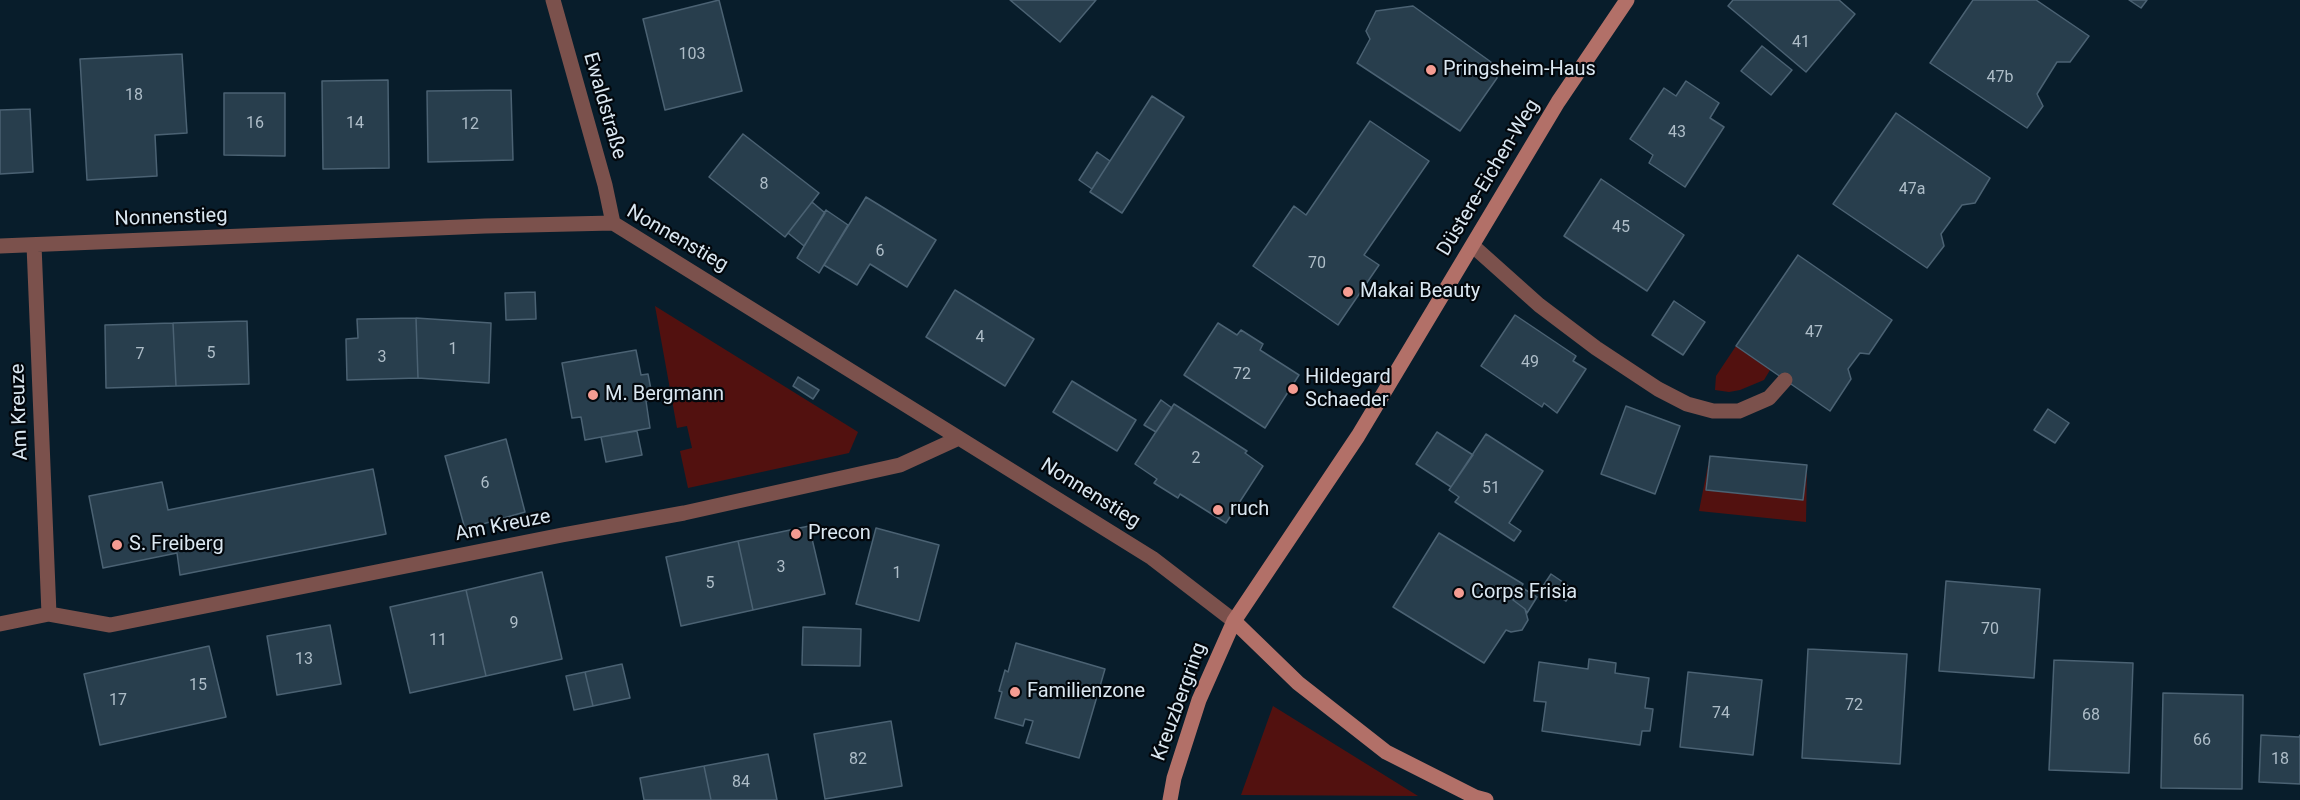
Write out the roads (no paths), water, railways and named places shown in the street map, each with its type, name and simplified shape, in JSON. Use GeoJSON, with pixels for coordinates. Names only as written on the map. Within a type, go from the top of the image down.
{"type":"FeatureCollection","features":[{"type":"Feature","properties":{"kind":"street","name":"Ewaldstraße"},"geometry":{"type":"LineString","coordinates":[[553,0],[605,185],[613,223]]}},
{"type":"Feature","properties":{"kind":"street","name":"Düstere-Eichen-Weg"},"geometry":{"type":"LineString","coordinates":[[1234,621],[1358,436],[1558,102],[1627,0]]}},
{"type":"Feature","properties":{"kind":"street","name":"Nonnenstieg"},"geometry":{"type":"LineString","coordinates":[[0,246],[485,226],[613,223],[1152,558],[1234,621]]}},
{"type":"Feature","properties":{"kind":"street","name":"Am Kreuze"},"geometry":{"type":"LineString","coordinates":[[34,245],[49,614]]}},
{"type":"Feature","properties":{"kind":"street"},"geometry":{"type":"LineString","coordinates":[[1473,246],[1539,305],[1596,348],[1658,389],[1687,404],[1713,411],[1739,411],[1769,398],[1785,380]]}},
{"type":"Feature","properties":{"kind":"street","name":"Am Kreuze"},"geometry":{"type":"LineString","coordinates":[[0,624],[49,614],[110,625],[684,513],[900,465],[959,438]]}},
{"type":"Feature","properties":{"kind":"street"},"geometry":{"type":"LineString","coordinates":[[1234,621],[1298,683],[1386,752],[1475,797],[1486,800]]}},
{"type":"Feature","properties":{"kind":"street","name":"Kreuzbergring"},"geometry":{"type":"LineString","coordinates":[[1170,800],[1199,700],[1234,621]]}},
{"type":"Feature","properties":{"kind":"place","name":"Pringsheim-Haus"},"geometry":{"type":"Point","coordinates":[1431,70]}},
{"type":"Feature","properties":{"kind":"place","name":"Makai Beauty"},"geometry":{"type":"Point","coordinates":[1348,292]}},
{"type":"Feature","properties":{"kind":"place","name":"Hildegard Schaeder"},"geometry":{"type":"Point","coordinates":[1293,389]}},
{"type":"Feature","properties":{"kind":"place","name":"M. Bergmann"},"geometry":{"type":"Point","coordinates":[593,395]}},
{"type":"Feature","properties":{"kind":"place","name":"ruch"},"geometry":{"type":"Point","coordinates":[1218,510]}},
{"type":"Feature","properties":{"kind":"place","name":"Precon"},"geometry":{"type":"Point","coordinates":[796,534]}},
{"type":"Feature","properties":{"kind":"place","name":"S. Freiberg"},"geometry":{"type":"Point","coordinates":[117,545]}},
{"type":"Feature","properties":{"kind":"place","name":"Corps Frisia"},"geometry":{"type":"Point","coordinates":[1459,593]}},
{"type":"Feature","properties":{"kind":"place","name":"Familienzone"},"geometry":{"type":"Point","coordinates":[1015,692]}}]}
